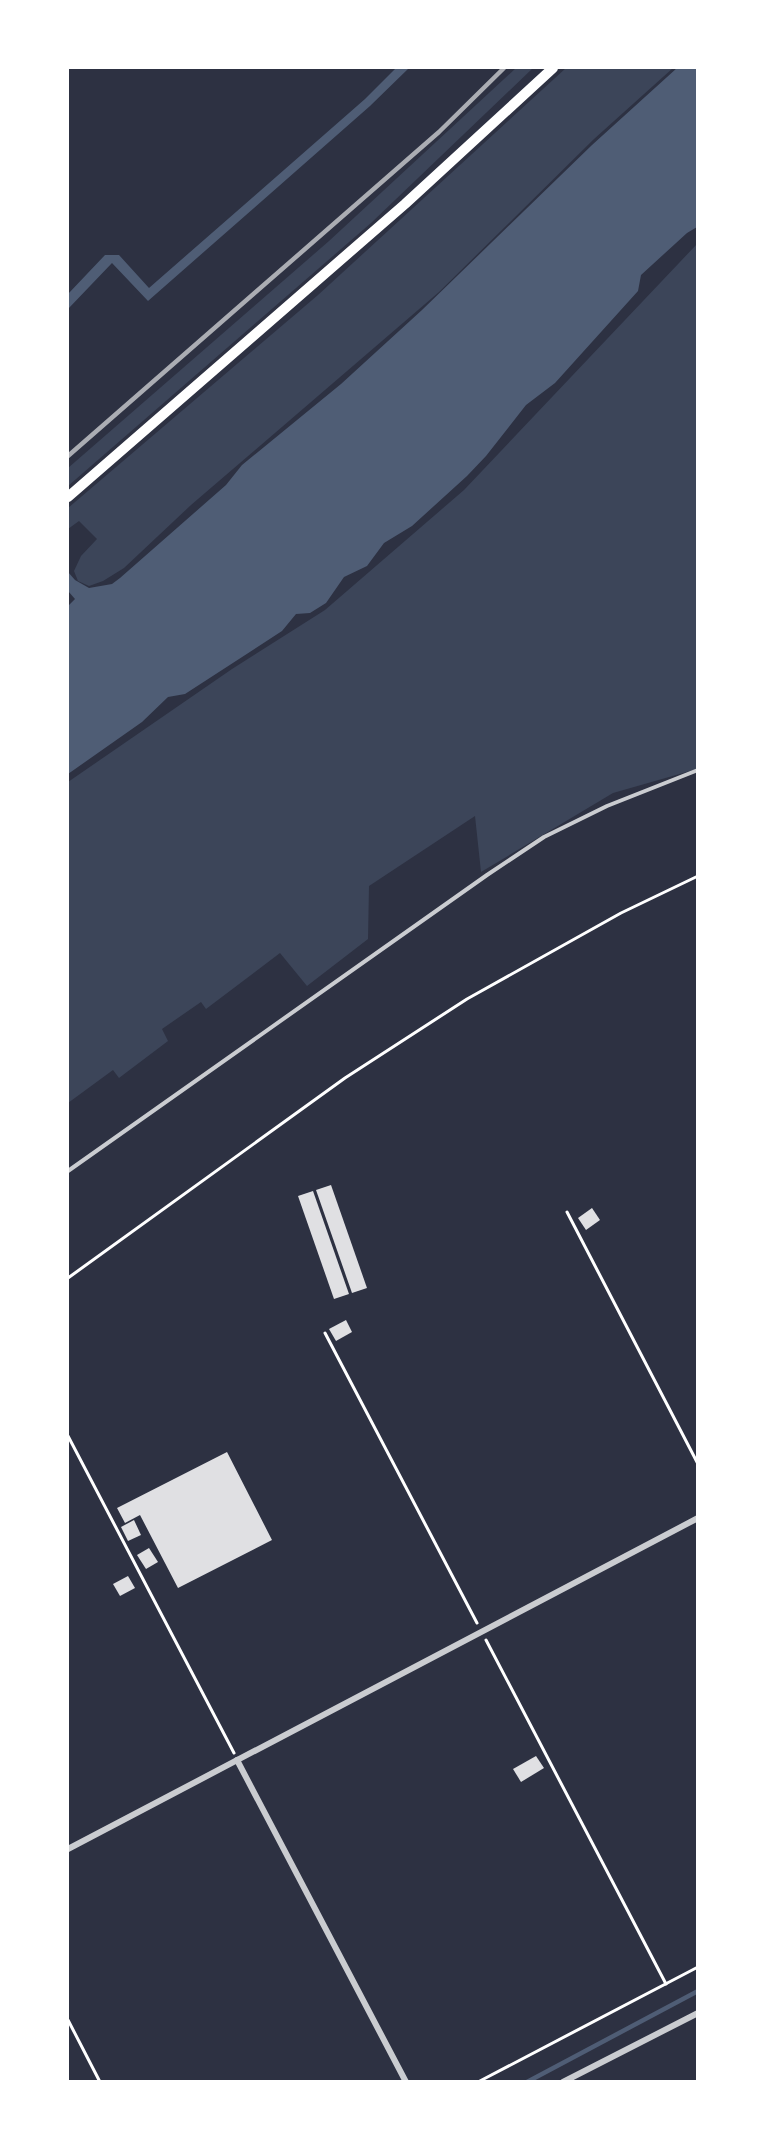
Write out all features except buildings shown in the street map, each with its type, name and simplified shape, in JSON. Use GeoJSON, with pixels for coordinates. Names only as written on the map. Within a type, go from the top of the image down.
{"type":"FeatureCollection","features":[{"type":"Feature","properties":{"kind":"main road"},"geometry":{"type":"LineString","coordinates":[[68,497],[397,212],[553,68]]}},
{"type":"Feature","properties":{"kind":"street"},"geometry":{"type":"LineString","coordinates":[[68,1849],[698,1518]]}},
{"type":"Feature","properties":{"kind":"street"},"geometry":{"type":"LineString","coordinates":[[237,1760],[406,2082]]}},
{"type":"Feature","properties":{"kind":"street"},"geometry":{"type":"LineString","coordinates":[[563,2082],[698,2013]]}},
{"type":"Feature","properties":{"kind":"lane"},"geometry":{"type":"LineString","coordinates":[[68,1171],[477,881],[544,837],[607,806],[698,770]]}},
{"type":"Feature","properties":{"kind":"path"},"geometry":{"type":"LineString","coordinates":[[68,1278],[345,1078],[467,999],[621,913],[698,876]]}},
{"type":"Feature","properties":{"kind":"path"},"geometry":{"type":"LineString","coordinates":[[567,1212],[698,1464]]}},
{"type":"Feature","properties":{"kind":"path"},"geometry":{"type":"LineString","coordinates":[[325,1333],[666,1984]]}},
{"type":"Feature","properties":{"kind":"path"},"geometry":{"type":"LineString","coordinates":[[68,1436],[237,1760]]}},
{"type":"Feature","properties":{"kind":"path"},"geometry":{"type":"LineString","coordinates":[[478,2082],[698,1967]]}},
{"type":"Feature","properties":{"kind":"path"},"geometry":{"type":"LineString","coordinates":[[68,2020],[100,2082]]}},
{"type":"Feature","properties":{"kind":"shaded area"},"geometry":{"type":"Polygon","coordinates":[[[396,68],[409,68],[370,106],[148,301],[112,263],[68,309],[68,294],[105,255],[119,255],[149,288],[365,99],[396,68]]]}},
{"type":"Feature","properties":{"kind":"shaded area"},"geometry":{"type":"Polygon","coordinates":[[[516,68],[533,68],[371,223],[68,486],[68,468],[329,241],[516,68]]]}},
{"type":"Feature","properties":{"kind":"shaded area"},"geometry":{"type":"Polygon","coordinates":[[[566,68],[673,68],[594,139],[439,292],[191,505],[124,568],[103,581],[89,586],[78,581],[74,571],[81,556],[97,539],[79,521],[68,529],[68,508],[318,295],[566,68]]]}},
{"type":"Feature","properties":{"kind":"shaded area"},"geometry":{"type":"Polygon","coordinates":[[[677,68],[697,68],[697,227],[687,233],[641,275],[638,291],[555,383],[526,405],[486,456],[467,476],[412,526],[384,543],[367,566],[344,577],[326,603],[310,613],[296,614],[282,631],[185,694],[168,697],[142,722],[68,774],[68,606],[75,599],[68,591],[68,572],[75,580],[89,588],[112,584],[120,578],[226,485],[242,465],[341,384],[422,310],[592,145],[677,68]]]}},
{"type":"Feature","properties":{"kind":"shaded area"},"geometry":{"type":"Polygon","coordinates":[[[697,244],[697,769],[613,793],[481,872],[475,816],[369,886],[368,939],[307,986],[280,953],[206,1009],[201,1002],[162,1029],[168,1041],[119,1078],[113,1070],[68,1103],[68,782],[232,669],[325,610],[464,490],[697,244]]]}},
{"type":"Feature","properties":{"kind":"waterway"},"geometry":{"type":"LineString","coordinates":[[527,2082],[698,1991]]}},
{"type":"Feature","properties":{"kind":"railway"},"geometry":{"type":"LineString","coordinates":[[68,456],[439,132],[504,68]]}}]}
